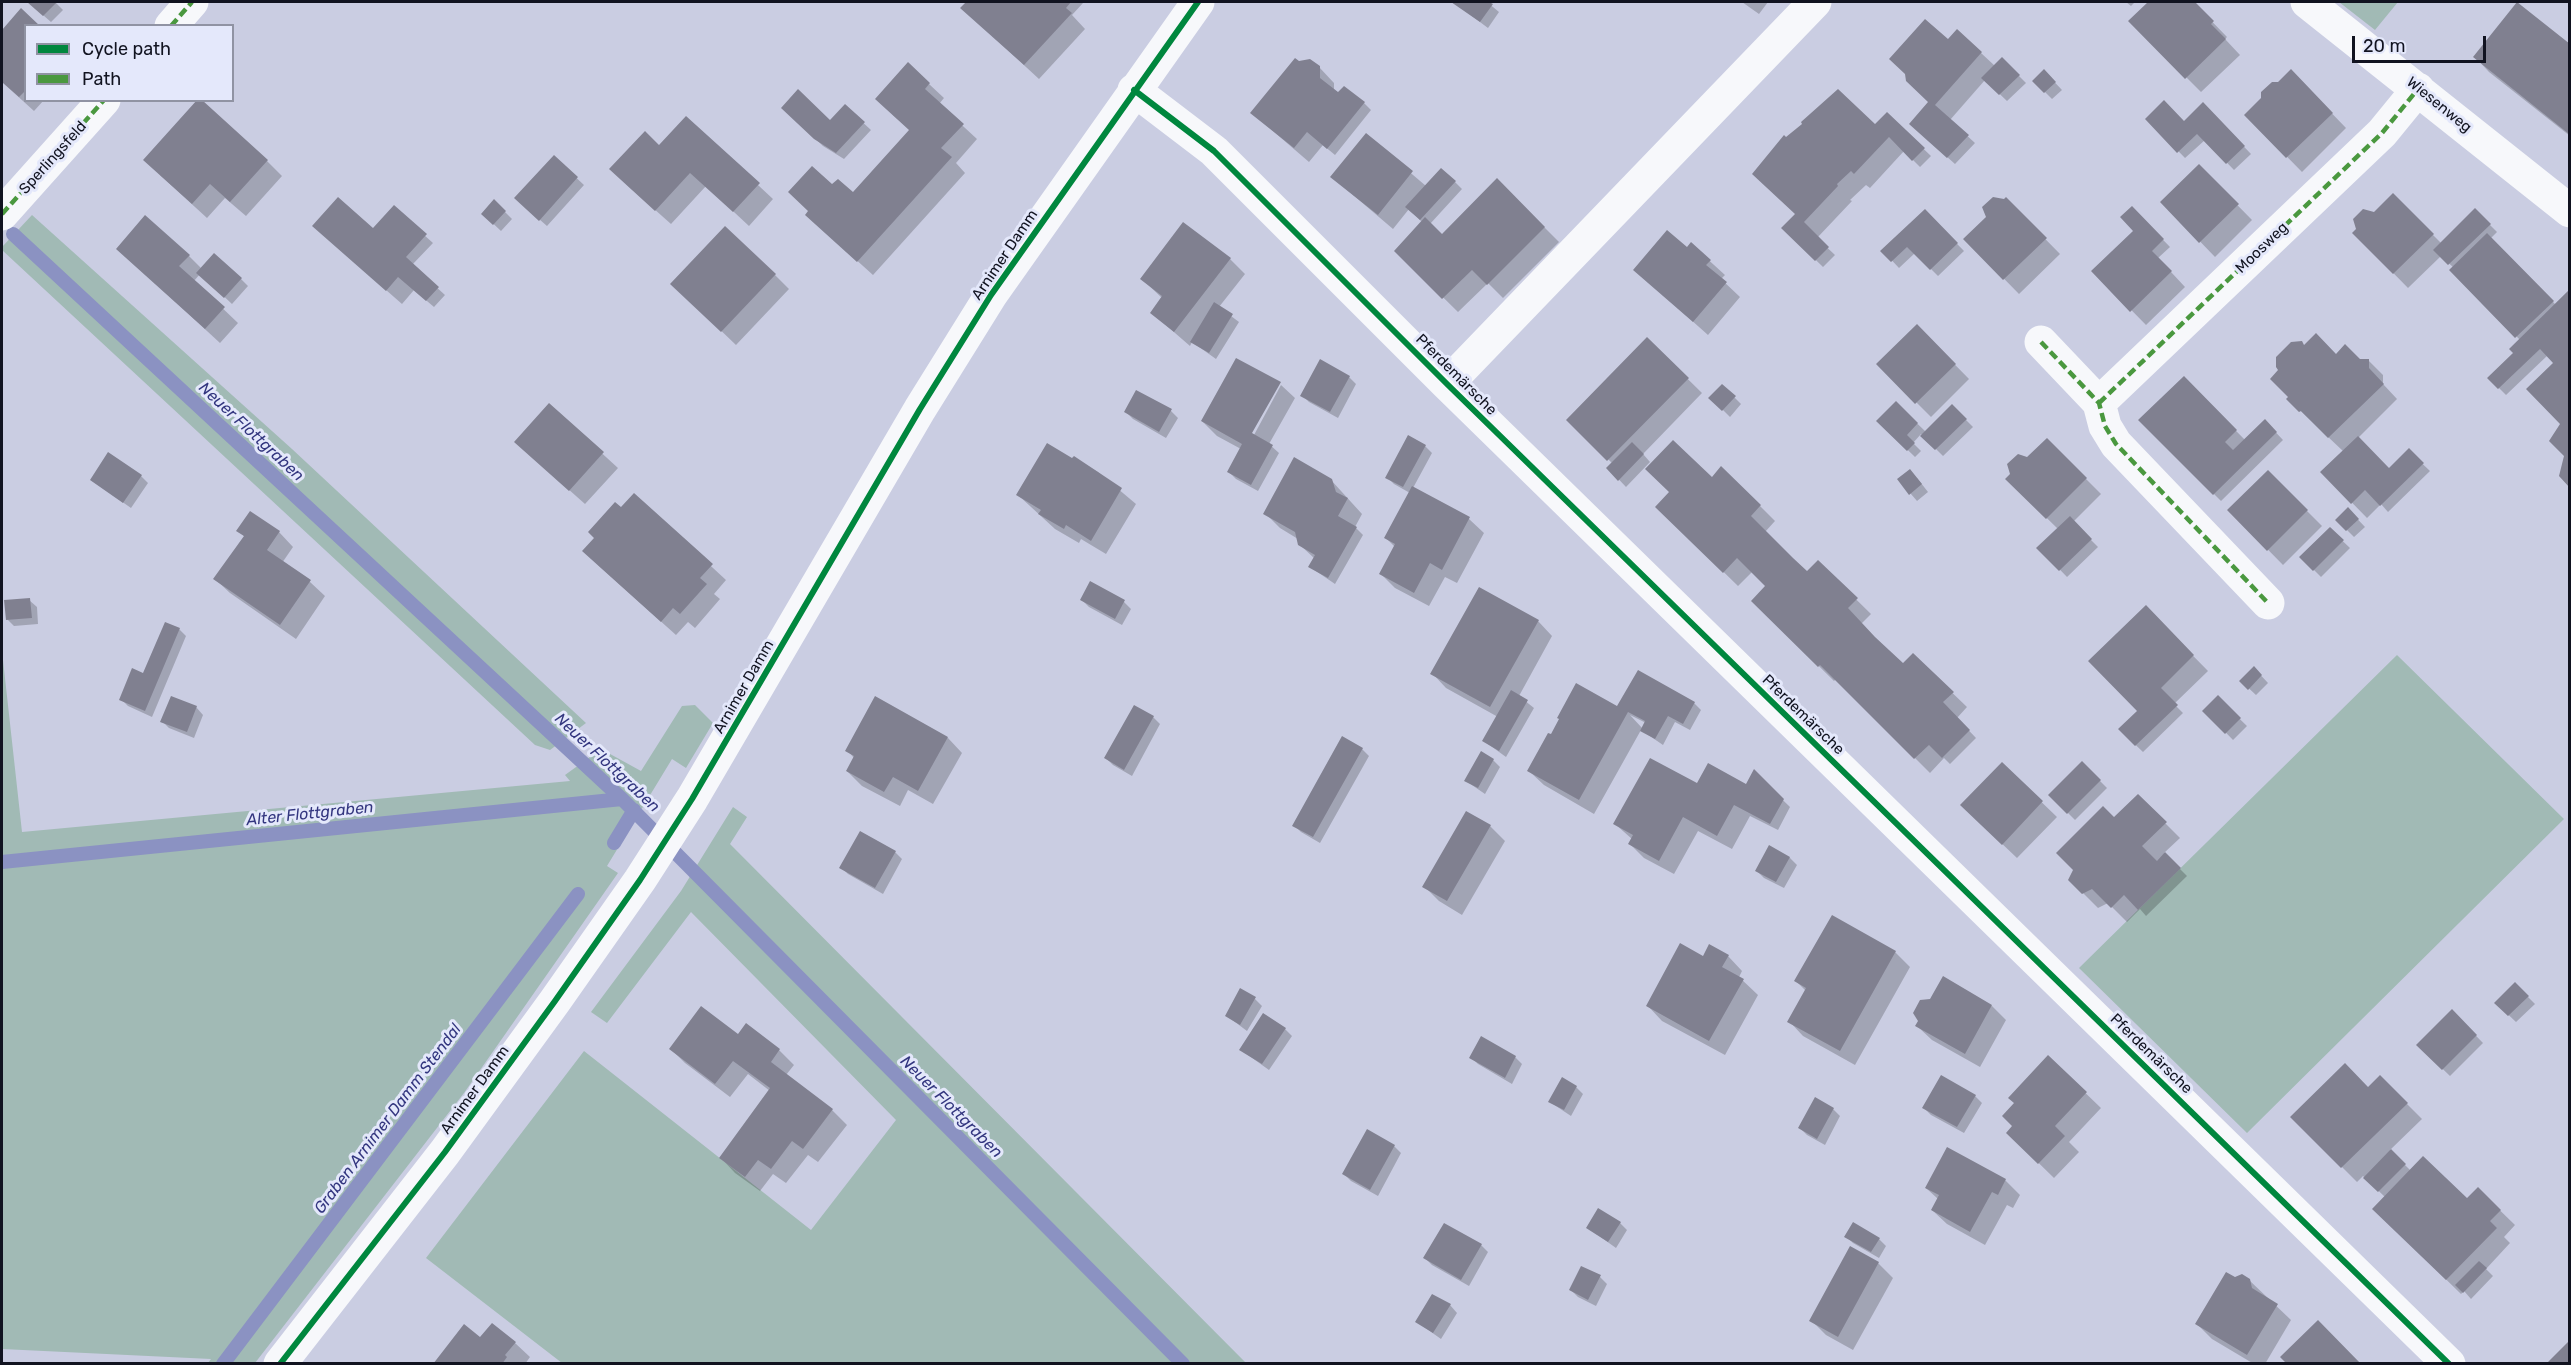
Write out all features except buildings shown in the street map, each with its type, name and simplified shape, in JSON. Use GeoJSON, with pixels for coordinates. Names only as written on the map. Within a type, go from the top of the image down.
{"type":"FeatureCollection","features":[{"type":"Feature","properties":{"kind":"street"},"geometry":{"type":"LineString","coordinates":[[173,24],[192,2]]}},
{"type":"Feature","properties":{"kind":"street","name":"Arnimer Damm"},"geometry":{"type":"LineString","coordinates":[[280,1364],[445,1152],[640,880],[692,799],[920,409],[991,295],[1198,2]]}},
{"type":"Feature","properties":{"kind":"street","name":"Wiesenweg"},"geometry":{"type":"LineString","coordinates":[[2307,2],[2570,211]]}},
{"type":"Feature","properties":{"kind":"street","name":"Pferdemärsche"},"geometry":{"type":"LineString","coordinates":[[1447,384],[1806,12]]}},
{"type":"Feature","properties":{"kind":"street","name":"Moosweg"},"geometry":{"type":"LineString","coordinates":[[2099,403],[2382,134],[2418,89]]}},
{"type":"Feature","properties":{"kind":"street","name":"Pferdemärsche"},"geometry":{"type":"LineString","coordinates":[[1134,90],[1214,151],[1447,384],[2449,1364]]}},
{"type":"Feature","properties":{"kind":"street","name":"Sperlingsfeld"},"geometry":{"type":"LineString","coordinates":[[2,214],[102,102]]}},
{"type":"Feature","properties":{"kind":"street"},"geometry":{"type":"LineString","coordinates":[[2041,342],[2099,403],[2105,426],[2116,444],[2268,603]]}},
{"type":"Feature","properties":{"kind":"green space"},"geometry":{"type":"Polygon","coordinates":[[[2339,2],[2398,2],[2375,30],[2339,2]]]}},
{"type":"Feature","properties":{"kind":"green space"},"geometry":{"type":"Polygon","coordinates":[[[32,215],[292,449],[586,723],[550,750],[535,745],[2,250],[2,247],[32,215]]]}},
{"type":"Feature","properties":{"kind":"green space"},"geometry":{"type":"Polygon","coordinates":[[[2,651],[22,832],[570,781],[565,775],[601,749],[641,771],[682,706],[695,705],[713,723],[686,768],[672,759],[607,866],[618,873],[464,1093],[255,1363],[208,1363],[211,1359],[2,1349],[2,651]]]}},
{"type":"Feature","properties":{"kind":"green space"},"geometry":{"type":"Polygon","coordinates":[[[2397,655],[2564,819],[2247,1133],[2079,968],[2397,655]]]}},
{"type":"Feature","properties":{"kind":"green space"},"geometry":{"type":"Polygon","coordinates":[[[733,807],[747,817],[730,844],[1246,1363],[562,1363],[426,1258],[584,1051],[811,1230],[896,1120],[691,912],[607,1023],[591,1012],[681,891],[733,807]]]}},
{"type":"Feature","properties":{"kind":"waterway","name":"Neuer Flottgraben"},"geometry":{"type":"LineString","coordinates":[[13,234],[622,799],[1183,1364]]}},
{"type":"Feature","properties":{"kind":"waterway","name":"Alter Flottgraben"},"geometry":{"type":"LineString","coordinates":[[2,862],[622,799]]}},
{"type":"Feature","properties":{"kind":"waterway","name":"Graben Arnimer Damm Stendal"},"geometry":{"type":"LineString","coordinates":[[614,843],[634,810]]}},
{"type":"Feature","properties":{"kind":"waterway","name":"Graben Arnimer Damm Stendal"},"geometry":{"type":"LineString","coordinates":[[223,1364],[578,894]]}},
{"type":"Feature","properties":{"kind":"marked path"},"geometry":{"type":"LineString","coordinates":[[173,24],[192,2]]}},
{"type":"Feature","properties":{"kind":"marked path"},"geometry":{"type":"LineString","coordinates":[[2099,403],[2382,133],[2418,89]]}},
{"type":"Feature","properties":{"kind":"marked path"},"geometry":{"type":"LineString","coordinates":[[2,214],[102,102]]}},
{"type":"Feature","properties":{"kind":"marked path"},"geometry":{"type":"LineString","coordinates":[[2041,342],[2099,403],[2105,426],[2116,444],[2268,603]]}},
{"type":"Feature","properties":{"kind":"cycle path"},"geometry":{"type":"LineString","coordinates":[[280,1364],[445,1152],[640,880],[692,799],[920,409],[991,295],[1198,2]]}},
{"type":"Feature","properties":{"kind":"cycle path"},"geometry":{"type":"LineString","coordinates":[[1134,90],[1214,151],[1447,384],[2449,1364]]}}]}
